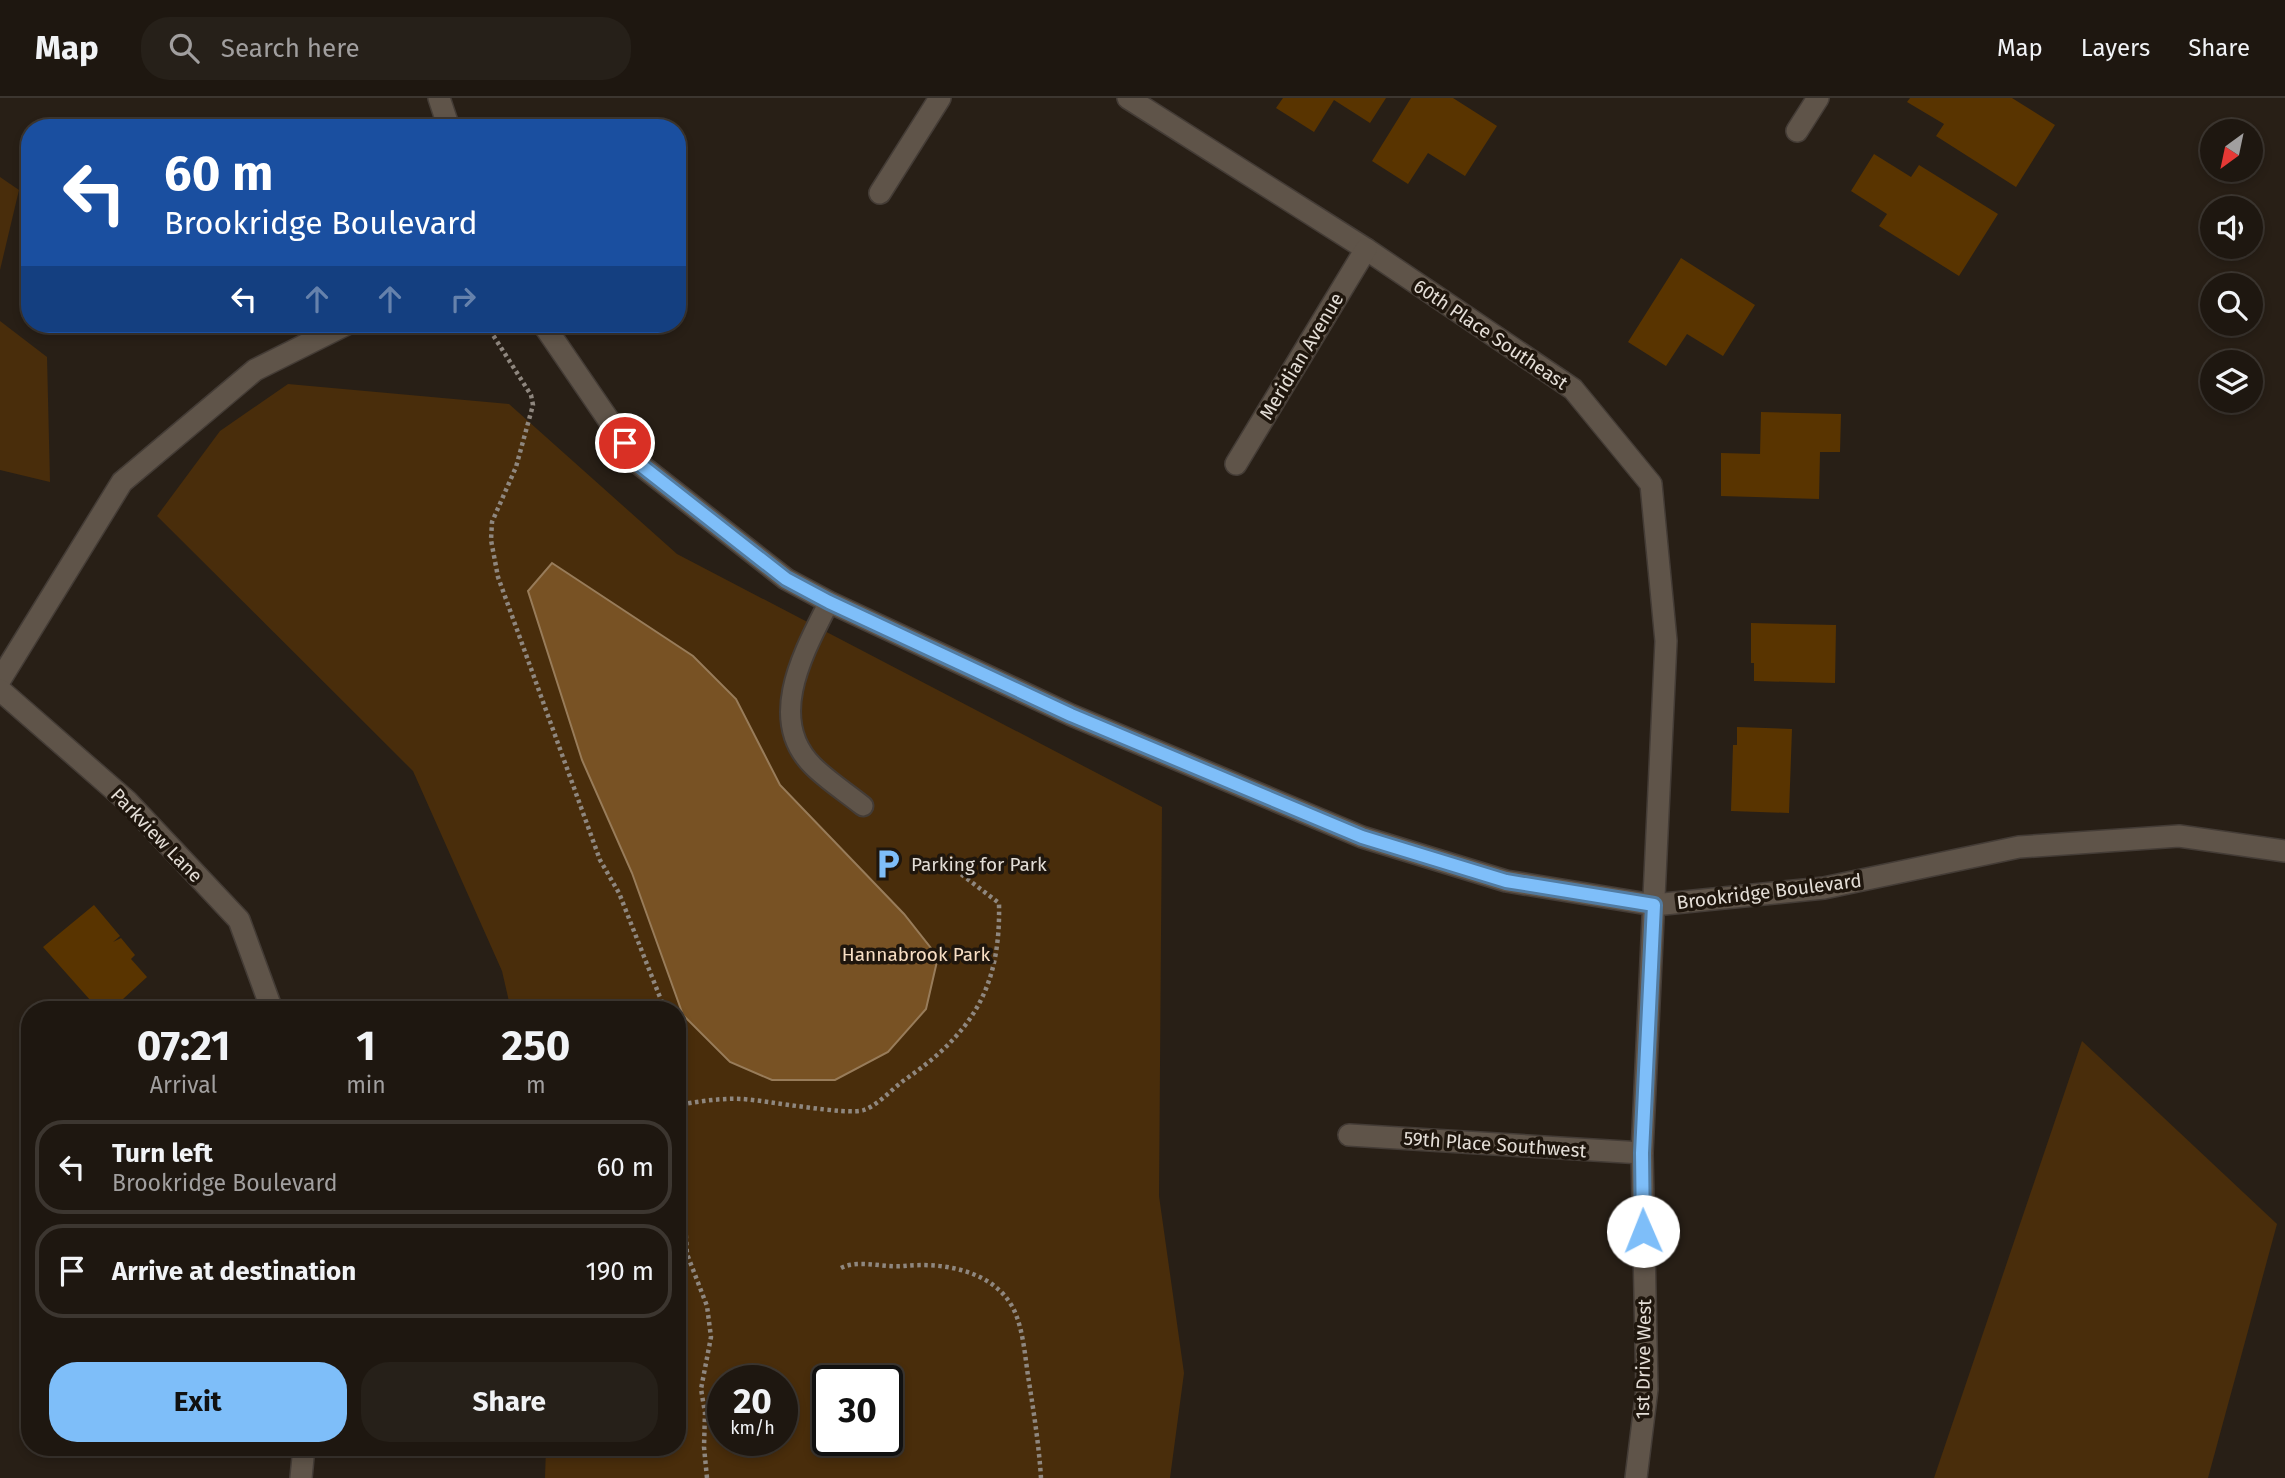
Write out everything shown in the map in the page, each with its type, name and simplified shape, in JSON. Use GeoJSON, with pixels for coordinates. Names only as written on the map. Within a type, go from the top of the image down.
{"type":"FeatureCollection","features":[{"type":"Feature","properties":{"kind":"street"},"geometry":{"type":"LineString","coordinates":[[439,98],[446,119]]}},
{"type":"Feature","properties":{"kind":"street"},"geometry":{"type":"LineString","coordinates":[[880,193],[940,98]]}},
{"type":"Feature","properties":{"kind":"street","name":"60th Place Southeast"},"geometry":{"type":"LineString","coordinates":[[1128,98],[1366,249],[1573,389],[1651,484],[1665,641],[1654,905]]}},
{"type":"Feature","properties":{"kind":"street"},"geometry":{"type":"LineString","coordinates":[[1797,131],[1818,98]]}},
{"type":"Feature","properties":{"kind":"street","name":"Meridian Avenue"},"geometry":{"type":"LineString","coordinates":[[1236,464],[1366,249]]}},
{"type":"Feature","properties":{"kind":"street"},"geometry":{"type":"LineString","coordinates":[[0,680],[122,482],[256,370],[329,333]]}},
{"type":"Feature","properties":{"kind":"street","name":"Brookridge Boulevard"},"geometry":{"type":"LineString","coordinates":[[549,333],[638,463],[786,579],[829,602],[1071,715],[1362,837],[1506,881],[1654,905],[1824,888],[2019,847],[2179,836],[2285,851]]}},
{"type":"Feature","properties":{"kind":"street","name":"Parkview Lane"},"geometry":{"type":"LineString","coordinates":[[0,690],[127,801],[239,920],[269,1001]]}},
{"type":"Feature","properties":{"kind":"street","name":"1st Drive West"},"geometry":{"type":"LineString","coordinates":[[1636,1478],[1647,1389],[1642,1153],[1654,905]]}},
{"type":"Feature","properties":{"kind":"street","name":"59th Place Southwest"},"geometry":{"type":"LineString","coordinates":[[1349,1135],[1642,1153]]}},
{"type":"Feature","properties":{"kind":"street"},"geometry":{"type":"LineString","coordinates":[[301,1478],[303,1456]]}},
{"type":"Feature","properties":{"kind":"lane"},"geometry":{"type":"LineString","coordinates":[[829,602],[802,656],[791,692],[792,731],[811,764],[863,806]]}},
{"type":"Feature","properties":{"kind":"path"},"geometry":{"type":"LineString","coordinates":[[492,333],[531,395],[533,405],[516,467],[492,522],[491,540],[498,577],[600,860],[619,893],[661,1001]]}},
{"type":"Feature","properties":{"kind":"path"},"geometry":{"type":"LineString","coordinates":[[686,1104],[743,1099],[771,1105],[863,1111],[927,1066],[957,1035],[986,996],[1000,931],[999,903],[944,862]]}},
{"type":"Feature","properties":{"kind":"path"},"geometry":{"type":"LineString","coordinates":[[686,1238],[687,1254],[707,1306],[711,1337],[701,1389],[705,1413],[704,1447],[708,1478]]}},
{"type":"Feature","properties":{"kind":"path"},"geometry":{"type":"LineString","coordinates":[[841,1268],[852,1263],[885,1268],[922,1264],[954,1267],[991,1284],[1013,1308],[1023,1342],[1041,1478]]}},
{"type":"Feature","properties":{"kind":"green space"},"geometry":{"type":"Polygon","coordinates":[[[0,177],[19,190],[0,270],[0,177]]]}},
{"type":"Feature","properties":{"kind":"green space"},"geometry":{"type":"Polygon","coordinates":[[[0,321],[47,357],[50,482],[0,470],[0,321]]]}},
{"type":"Feature","properties":{"kind":"green space","name":"Hannabrook Park"},"geometry":{"type":"Polygon","coordinates":[[[288,384],[509,404],[677,554],[1162,807],[1159,1196],[1184,1373],[1170,1478],[545,1478],[546,1456],[686,1456],[686,1001],[509,1001],[502,971],[413,771],[157,516],[220,431],[288,384]]]}},
{"type":"Feature","properties":{"kind":"green space"},"geometry":{"type":"Polygon","coordinates":[[[2082,1041],[2277,1224],[2208,1478],[1934,1478],[2082,1041]]]}},
{"type":"Feature","properties":{"kind":"shaded area"},"geometry":{"type":"Polygon","coordinates":[[[552,563],[693,656],[736,699],[780,785],[904,914],[938,957],[926,1009],[888,1052],[835,1080],[772,1080],[730,1062],[686,1018],[686,1001],[678,1001],[632,873],[582,760],[528,591],[552,563]]]}},
{"type":"Feature","properties":{"kind":"building"},"geometry":{"type":"Polygon","coordinates":[[[1283,98],[1386,98],[1370,123],[1334,100],[1314,132],[1276,108],[1283,98]]]}},
{"type":"Feature","properties":{"kind":"building"},"geometry":{"type":"Polygon","coordinates":[[[1411,98],[1453,98],[1497,126],[1465,176],[1428,153],[1408,184],[1372,161],[1411,98]]]}},
{"type":"Feature","properties":{"kind":"building"},"geometry":{"type":"Polygon","coordinates":[[[1910,98],[2012,98],[2055,125],[2016,187],[1936,136],[1944,124],[1907,102],[1910,98]]]}},
{"type":"Feature","properties":{"kind":"building"},"geometry":{"type":"Polygon","coordinates":[[[1874,154],[1911,177],[1919,165],[1998,214],[1959,276],[1879,226],[1887,214],[1851,191],[1874,154]]]}},
{"type":"Feature","properties":{"kind":"building"},"geometry":{"type":"Polygon","coordinates":[[[1681,258],[1755,305],[1723,356],[1687,334],[1666,366],[1628,342],[1681,258]]]}},
{"type":"Feature","properties":{"kind":"building"},"geometry":{"type":"Polygon","coordinates":[[[1761,412],[1841,414],[1840,452],[1820,452],[1819,499],[1721,496],[1721,453],[1760,454],[1761,412]]]}},
{"type":"Feature","properties":{"kind":"building"},"geometry":{"type":"Polygon","coordinates":[[[1751,623],[1836,625],[1835,683],[1754,681],[1751,623]]]}},
{"type":"Feature","properties":{"kind":"building"},"geometry":{"type":"Polygon","coordinates":[[[1737,727],[1792,729],[1789,813],[1731,811],[1733,745],[1737,745],[1737,727]]]}},
{"type":"Feature","properties":{"kind":"building"},"geometry":{"type":"Polygon","coordinates":[[[94,905],[120,936],[113,942],[121,938],[135,955],[131,959],[147,977],[121,1001],[91,1001],[43,947],[94,905]]]}},
{"type":"Feature","properties":{"kind":"place","name":"Parking for Park"},"geometry":{"type":"Point","coordinates":[888,864]}},
{"type":"Feature","properties":{"kind":"route"},"geometry":{"type":"LineString","coordinates":[[625,443],[638,463],[786,579],[829,602],[1071,715],[1362,837],[1506,881],[1654,905],[1642,1153],[1643,1231]]}}]}
